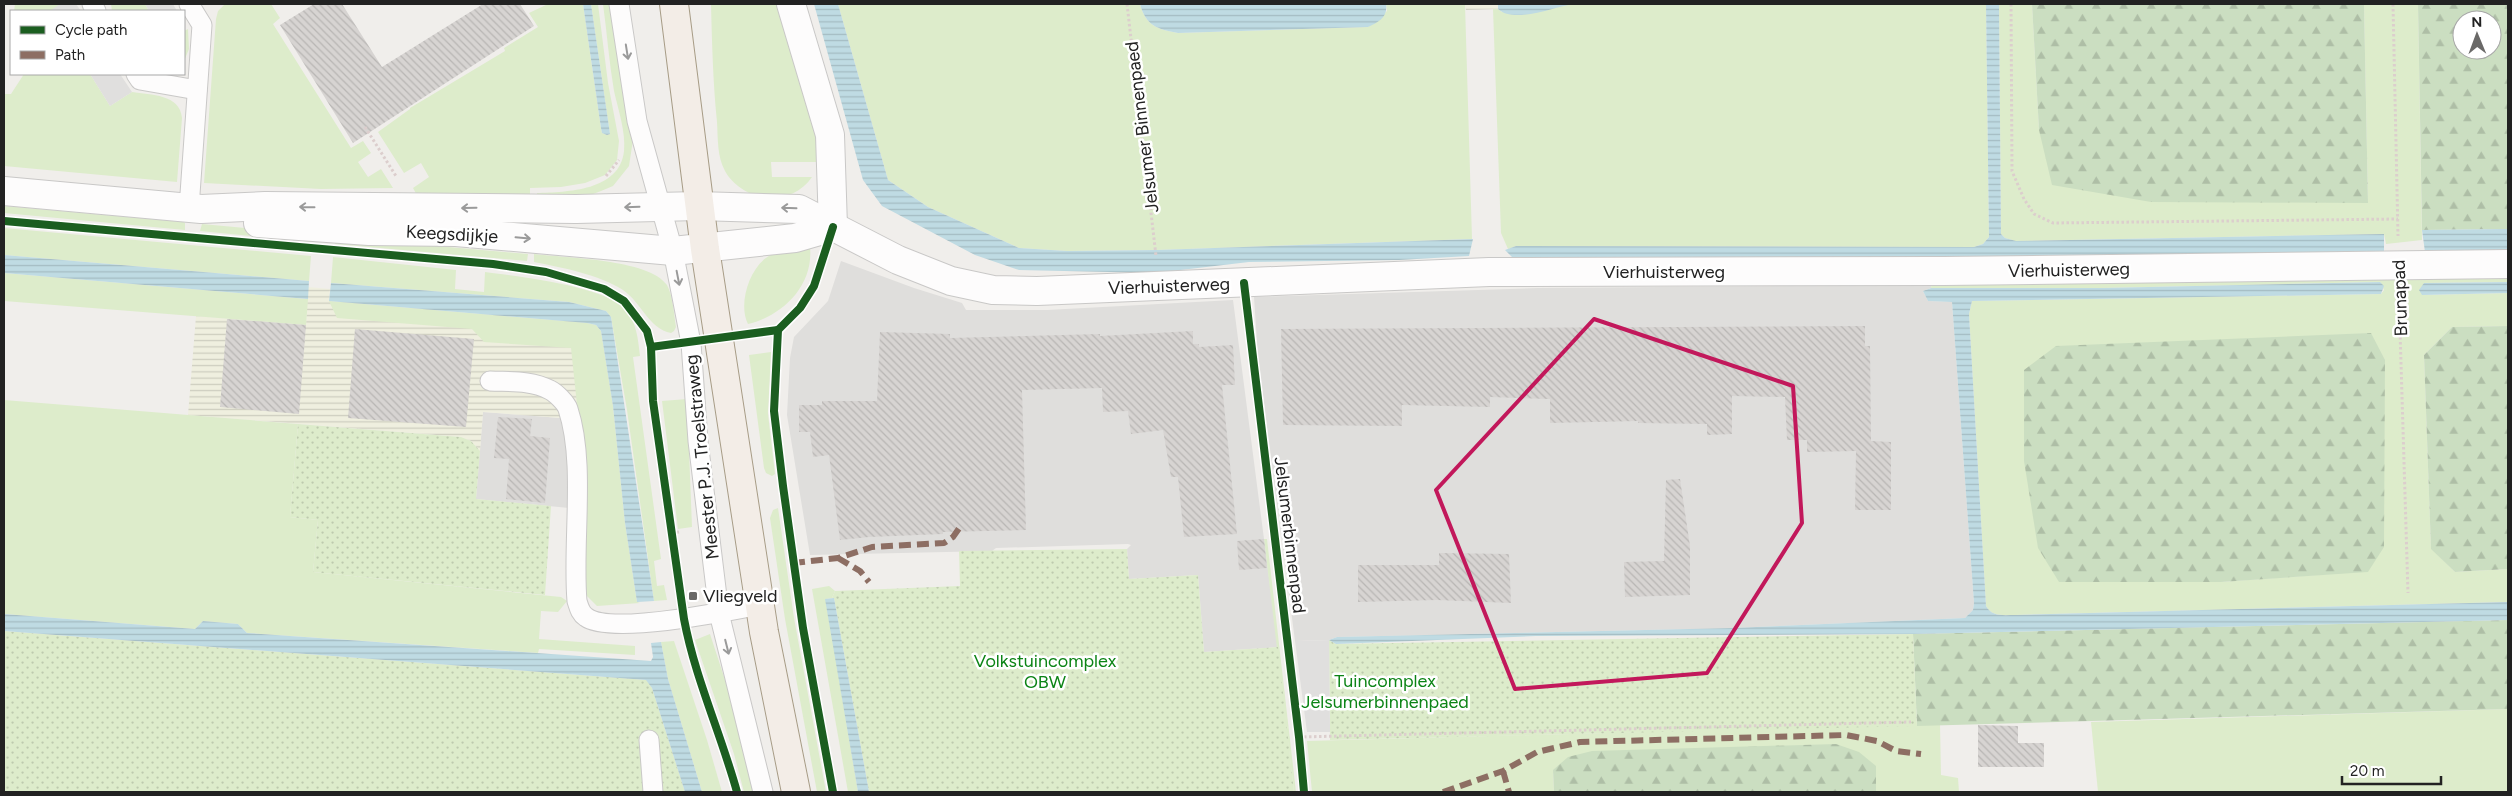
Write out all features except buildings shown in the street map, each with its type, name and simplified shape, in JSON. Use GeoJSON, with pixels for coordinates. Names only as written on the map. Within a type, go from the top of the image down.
{"type":"FeatureCollection","features":[{"type":"Feature","properties":{"kind":"main road","name":"Meester P.J. Troelstraweg"},"geometry":{"type":"LineString","coordinates":[[674,4],[698,206],[760,604],[796,792]]}},
{"type":"Feature","properties":{"kind":"street"},"geometry":{"type":"LineString","coordinates":[[705,249],[795,238],[833,227],[830,135],[791,4]]}},
{"type":"Feature","properties":{"kind":"street","name":"Keegsdijkje"},"geometry":{"type":"LineString","coordinates":[[4,191],[195,209],[258,223],[369,231],[456,232],[673,251],[705,249]]}},
{"type":"Feature","properties":{"kind":"street","name":"Keegsdijkje"},"geometry":{"type":"LineString","coordinates":[[195,209],[265,206],[576,209],[698,206]]}},
{"type":"Feature","properties":{"kind":"street","name":"Vierhuisterweg"},"geometry":{"type":"LineString","coordinates":[[698,206],[798,209],[898,260],[951,281],[993,290],[1037,291],[1489,272],[1927,272],[2508,264]]}},
{"type":"Feature","properties":{"kind":"lane","name":"Meester P.J. Troelstraweg"},"geometry":{"type":"LineString","coordinates":[[619,4],[637,121],[673,251],[691,343],[698,441],[719,613],[763,792]]}},
{"type":"Feature","properties":{"kind":"lane"},"geometry":{"type":"LineString","coordinates":[[193,5],[202,25],[198,90],[195,209]]}},
{"type":"Feature","properties":{"kind":"lane"},"geometry":{"type":"LineString","coordinates":[[137,75],[140,80],[198,90]]}},
{"type":"Feature","properties":{"kind":"lane"},"geometry":{"type":"LineString","coordinates":[[490,381],[526,382],[551,390],[568,407],[573,432],[576,471],[577,601],[581,612],[587,618],[598,622],[648,622],[719,613],[760,604]]}},
{"type":"Feature","properties":{"kind":"lane"},"geometry":{"type":"LineString","coordinates":[[649,740],[653,792]]}},
{"type":"Feature","properties":{"kind":"path"},"geometry":{"type":"LineString","coordinates":[[2010,4],[2012,171],[2024,199],[2034,214],[2053,223],[2398,219]]}},
{"type":"Feature","properties":{"kind":"path"},"geometry":{"type":"LineString","coordinates":[[364,127],[396,177]]}},
{"type":"Feature","properties":{"kind":"path"},"geometry":{"type":"LineString","coordinates":[[602,179],[614,170],[622,152]]}},
{"type":"Feature","properties":{"kind":"path"},"geometry":{"type":"LineString","coordinates":[[671,523],[675,532],[673,542]]}},
{"type":"Feature","properties":{"kind":"path"},"geometry":{"type":"LineString","coordinates":[[1299,737],[1911,722]]}},
{"type":"Feature","properties":{"kind":"path"},"geometry":{"type":"LineString","coordinates":[[1298,728],[1300,746]]}},
{"type":"Feature","properties":{"kind":"highlighted area"},"geometry":{"type":"Polygon","coordinates":[[[1594,319],[1793,386],[1802,523],[1707,673],[1515,689],[1436,490],[1594,319]]]}},
{"type":"Feature","properties":{"kind":"shaded area"},"geometry":{"type":"Polygon","coordinates":[[[60,4],[76,4],[80,10],[51,10],[60,4]]]}},
{"type":"Feature","properties":{"kind":"shaded area"},"geometry":{"type":"Polygon","coordinates":[[[145,4],[173,4],[176,10],[148,10],[145,4]]]}},
{"type":"Feature","properties":{"kind":"shaded area"},"geometry":{"type":"Polygon","coordinates":[[[91,75],[121,75],[132,92],[110,106],[91,75]]]}},
{"type":"Feature","properties":{"kind":"shaded area"},"geometry":{"type":"Polygon","coordinates":[[[841,261],[914,288],[962,303],[966,310],[1047,310],[1233,300],[1278,647],[1204,652],[1198,575],[1129,579],[1127,549],[1131,545],[1128,544],[996,548],[992,551],[810,555],[787,415],[790,358],[794,337],[828,301],[841,261]]]}},
{"type":"Feature","properties":{"kind":"shaded area"},"geometry":{"type":"Polygon","coordinates":[[[1932,280],[1931,288],[1923,291],[1928,301],[1952,302],[1974,603],[1973,610],[1965,618],[1733,628],[1337,637],[1329,640],[1295,641],[1258,357],[1254,297],[1538,288],[1883,285],[1932,280]]]}},
{"type":"Feature","properties":{"kind":"shaded area"},"geometry":{"type":"Polygon","coordinates":[[[483,412],[561,418],[568,444],[569,508],[476,499],[483,412]]]}},
{"type":"Feature","properties":{"kind":"shaded area"},"geometry":{"type":"Polygon","coordinates":[[[1329,640],[1330,732],[1307,732],[1295,641],[1329,640]]]}},
{"type":"Feature","properties":{"kind":"green space"},"geometry":{"type":"Polygon","coordinates":[[[15,4],[60,4],[53,10],[14,10],[15,4]]]}},
{"type":"Feature","properties":{"kind":"green space"},"geometry":{"type":"Polygon","coordinates":[[[111,4],[145,4],[148,10],[112,10],[111,4]]]}},
{"type":"Feature","properties":{"kind":"green space"},"geometry":{"type":"Polygon","coordinates":[[[225,4],[271,4],[280,18],[273,24],[351,148],[363,141],[371,153],[358,162],[368,177],[381,169],[393,188],[321,189],[204,183],[216,19],[218,11],[225,4]]]}},
{"type":"Feature","properties":{"kind":"green space"},"geometry":{"type":"Polygon","coordinates":[[[548,4],[583,4],[601,128],[602,133],[607,135],[610,134],[591,4],[598,4],[608,83],[619,141],[617,160],[605,175],[585,183],[561,187],[530,188],[530,199],[419,199],[413,188],[429,177],[421,163],[404,173],[378,132],[410,108],[505,51],[504,48],[538,27],[529,13],[548,4]]]}},
{"type":"Feature","properties":{"kind":"green space"},"geometry":{"type":"Polygon","coordinates":[[[603,4],[612,4],[621,81],[633,140],[629,166],[613,186],[588,196],[537,200],[537,193],[577,190],[603,182],[613,174],[620,164],[624,151],[624,136],[612,80],[603,4]]]}},
{"type":"Feature","properties":{"kind":"green space"},"geometry":{"type":"Polygon","coordinates":[[[711,4],[777,4],[819,148],[818,162],[771,162],[772,177],[812,177],[803,187],[793,193],[769,198],[756,196],[733,182],[722,165],[718,141],[711,4]]]}},
{"type":"Feature","properties":{"kind":"green space"},"geometry":{"type":"Polygon","coordinates":[[[838,4],[1140,4],[1149,22],[1158,28],[1178,33],[1368,27],[1387,11],[1386,4],[1465,4],[1472,239],[1157,250],[1067,251],[1019,248],[928,207],[888,180],[838,4]]]}},
{"type":"Feature","properties":{"kind":"green space"},"geometry":{"type":"Polygon","coordinates":[[[1465,4],[1498,4],[1498,9],[1466,10],[1465,4]]]}},
{"type":"Feature","properties":{"kind":"green space"},"geometry":{"type":"Polygon","coordinates":[[[1573,4],[1986,4],[1989,237],[1983,244],[1974,247],[1516,246],[1508,249],[1501,233],[1493,9],[1498,9],[1502,12],[1573,4]]]}},
{"type":"Feature","properties":{"kind":"green space"},"geometry":{"type":"Polygon","coordinates":[[[1999,4],[2032,4],[2039,130],[2368,203],[2364,4],[2418,4],[2422,240],[2386,244],[2384,234],[2015,241],[2005,238],[2001,234],[1999,4]]]}},
{"type":"Feature","properties":{"kind":"green space"},"geometry":{"type":"Polygon","coordinates":[[[2032,4],[2364,4],[2368,203],[2151,202],[2052,185],[2039,130],[2032,4]]]}},
{"type":"Feature","properties":{"kind":"green space"},"geometry":{"type":"Polygon","coordinates":[[[2418,4],[2508,4],[2508,229],[2422,230],[2418,4]]]}},
{"type":"Feature","properties":{"kind":"green space"},"geometry":{"type":"Polygon","coordinates":[[[188,29],[189,49],[185,59],[185,30],[188,29]]]}},
{"type":"Feature","properties":{"kind":"green space"},"geometry":{"type":"Polygon","coordinates":[[[23,75],[91,75],[110,106],[132,92],[156,95],[170,100],[180,110],[182,118],[177,182],[4,166],[4,94],[11,94],[23,75]]]}},
{"type":"Feature","properties":{"kind":"green space"},"geometry":{"type":"Polygon","coordinates":[[[4,206],[183,222],[185,223],[185,230],[4,213],[4,206]]]}},
{"type":"Feature","properties":{"kind":"green space"},"geometry":{"type":"Polygon","coordinates":[[[202,224],[311,234],[314,236],[314,242],[200,231],[202,224]]]}},
{"type":"Feature","properties":{"kind":"green space"},"geometry":{"type":"Polygon","coordinates":[[[4,228],[311,256],[309,281],[4,255],[4,228]]]}},
{"type":"Feature","properties":{"kind":"green space"},"geometry":{"type":"Polygon","coordinates":[[[336,237],[528,254],[527,261],[335,244],[336,237]]]}},
{"type":"Feature","properties":{"kind":"green space"},"geometry":{"type":"Polygon","coordinates":[[[810,247],[810,261],[807,274],[793,297],[773,314],[748,324],[744,305],[745,294],[753,273],[759,265],[766,257],[775,253],[810,247]]]}},
{"type":"Feature","properties":{"kind":"green space"},"geometry":{"type":"Polygon","coordinates":[[[534,254],[605,261],[643,270],[657,276],[667,285],[671,295],[676,327],[674,331],[671,333],[657,326],[629,295],[614,285],[580,272],[534,262],[534,254]]]}},
{"type":"Feature","properties":{"kind":"green space"},"geometry":{"type":"Polygon","coordinates":[[[333,257],[456,270],[455,289],[484,292],[485,272],[538,279],[599,294],[615,301],[625,309],[636,331],[640,356],[633,357],[661,559],[654,561],[657,586],[664,585],[667,600],[654,601],[627,410],[611,317],[606,311],[569,302],[331,283],[333,257]]]}},
{"type":"Feature","properties":{"kind":"green space"},"geometry":{"type":"Polygon","coordinates":[[[4,273],[308,299],[306,325],[4,301],[4,273]]]}},
{"type":"Feature","properties":{"kind":"green space"},"geometry":{"type":"Polygon","coordinates":[[[2508,273],[2508,282],[2424,283],[2422,295],[2508,293],[2508,326],[2452,327],[2424,355],[2431,548],[2455,572],[2508,569],[2508,602],[2015,615],[1998,615],[1991,612],[1986,606],[1969,314],[1972,301],[2381,294],[2384,290],[2380,282],[2102,288],[1931,288],[1932,280],[2508,273]],[[2368,571],[2059,582],[2221,582],[2368,571]]]}},
{"type":"Feature","properties":{"kind":"green space"},"geometry":{"type":"Polygon","coordinates":[[[308,287],[330,289],[329,301],[587,323],[613,406],[561,418],[483,412],[480,451],[471,441],[461,437],[188,415],[196,316],[306,325],[308,287]]]}},
{"type":"Feature","properties":{"kind":"green space"},"geometry":{"type":"Polygon","coordinates":[[[329,301],[596,325],[601,331],[613,406],[625,523],[637,602],[640,603],[597,606],[585,594],[584,471],[571,348],[484,342],[472,329],[337,318],[329,301]]]}},
{"type":"Feature","properties":{"kind":"green space"},"geometry":{"type":"Polygon","coordinates":[[[2508,326],[2508,569],[2455,572],[2431,549],[2424,355],[2452,327],[2508,326]]]}},
{"type":"Feature","properties":{"kind":"green space"},"geometry":{"type":"Polygon","coordinates":[[[2371,333],[2385,360],[2384,547],[2368,572],[2221,582],[2059,582],[2038,548],[2024,461],[2024,370],[2056,346],[2371,333]]]}},
{"type":"Feature","properties":{"kind":"green space"},"geometry":{"type":"Polygon","coordinates":[[[771,352],[768,414],[775,474],[772,476],[766,473],[764,468],[749,355],[771,352]]]}},
{"type":"Feature","properties":{"kind":"green space"},"geometry":{"type":"Polygon","coordinates":[[[687,399],[692,527],[678,529],[662,401],[687,399]]]}},
{"type":"Feature","properties":{"kind":"green space"},"geometry":{"type":"Polygon","coordinates":[[[4,400],[298,424],[290,517],[318,520],[313,572],[561,597],[567,601],[558,612],[541,611],[539,639],[635,646],[635,655],[539,649],[538,653],[247,633],[238,624],[203,621],[195,629],[4,614],[4,400]]]}},
{"type":"Feature","properties":{"kind":"green space"},"geometry":{"type":"Polygon","coordinates":[[[298,424],[461,437],[471,441],[480,451],[476,499],[551,506],[545,595],[313,572],[318,520],[290,517],[298,424]]]}},
{"type":"Feature","properties":{"kind":"green space"},"geometry":{"type":"Polygon","coordinates":[[[778,508],[794,618],[826,792],[817,792],[785,619],[770,518],[773,510],[778,508]]]}},
{"type":"Feature","properties":{"kind":"green space"},"geometry":{"type":"Polygon","coordinates":[[[1264,539],[1267,539],[1296,792],[1294,792],[1264,539]]]}},
{"type":"Feature","properties":{"kind":"green space","name":"Volkstuincomplex OBW"},"geometry":{"type":"Polygon","coordinates":[[[1127,549],[1129,579],[1198,575],[1204,652],[1278,647],[1294,792],[869,792],[834,598],[832,598],[835,591],[960,586],[959,551],[1127,549]]]}},
{"type":"Feature","properties":{"kind":"green space"},"geometry":{"type":"Polygon","coordinates":[[[829,586],[835,591],[832,598],[826,599],[858,792],[848,792],[812,589],[829,586]]]}},
{"type":"Feature","properties":{"kind":"green space"},"geometry":{"type":"Polygon","coordinates":[[[2508,620],[2508,709],[1917,726],[1913,634],[2508,620]]]}},
{"type":"Feature","properties":{"kind":"green space"},"geometry":{"type":"Polygon","coordinates":[[[4,631],[647,680],[652,688],[685,792],[4,792],[4,631]]]}},
{"type":"Feature","properties":{"kind":"green space"},"geometry":{"type":"Polygon","coordinates":[[[710,634],[727,686],[754,792],[744,792],[734,754],[695,640],[710,634]]]}},
{"type":"Feature","properties":{"kind":"green space","name":"Tuincomplex Jelsumerbinnenpaed"},"geometry":{"type":"Polygon","coordinates":[[[1913,634],[1917,726],[1330,740],[1329,640],[1336,644],[1913,634]]]}},
{"type":"Feature","properties":{"kind":"green space"},"geometry":{"type":"Polygon","coordinates":[[[674,641],[722,792],[702,792],[668,679],[661,642],[674,641]]]}},
{"type":"Feature","properties":{"kind":"green space"},"geometry":{"type":"Polygon","coordinates":[[[2508,709],[2508,792],[2098,792],[2091,722],[2508,709]]]}},
{"type":"Feature","properties":{"kind":"green space"},"geometry":{"type":"Polygon","coordinates":[[[1940,724],[1941,775],[1958,778],[1959,792],[1876,792],[1876,766],[1553,770],[1554,792],[1312,792],[1307,741],[1940,724]]]}},
{"type":"Feature","properties":{"kind":"green space"},"geometry":{"type":"Polygon","coordinates":[[[1836,744],[1859,752],[1876,766],[1876,792],[1554,792],[1553,770],[1568,757],[1592,751],[1836,744]]]}},
{"type":"Feature","properties":{"kind":"water"},"geometry":{"type":"Polygon","coordinates":[[[583,4],[591,4],[610,134],[607,135],[602,133],[601,128],[583,4]]]}},
{"type":"Feature","properties":{"kind":"water"},"geometry":{"type":"Polygon","coordinates":[[[814,4],[838,4],[888,180],[928,207],[1019,248],[1067,251],[1157,250],[1473,239],[1469,256],[1399,260],[1249,262],[1155,273],[1019,270],[975,255],[882,206],[863,180],[814,4]]]}},
{"type":"Feature","properties":{"kind":"water"},"geometry":{"type":"Polygon","coordinates":[[[1140,4],[1386,4],[1386,12],[1376,23],[1368,27],[1178,33],[1158,28],[1149,22],[1140,4]]]}},
{"type":"Feature","properties":{"kind":"water"},"geometry":{"type":"Polygon","coordinates":[[[1498,4],[1573,4],[1524,15],[1514,15],[1498,9],[1498,4]]]}},
{"type":"Feature","properties":{"kind":"water"},"geometry":{"type":"Polygon","coordinates":[[[1986,4],[1999,4],[2001,234],[2005,238],[2016,241],[2384,234],[2384,253],[2147,258],[1513,258],[1505,250],[1516,246],[1974,247],[1983,244],[1989,237],[1986,4]]]}},
{"type":"Feature","properties":{"kind":"water"},"geometry":{"type":"Polygon","coordinates":[[[2508,229],[2508,250],[2425,252],[2422,230],[2508,229]]]}},
{"type":"Feature","properties":{"kind":"water"},"geometry":{"type":"Polygon","coordinates":[[[4,255],[309,281],[308,299],[4,273],[4,255]]]}},
{"type":"Feature","properties":{"kind":"water"},"geometry":{"type":"Polygon","coordinates":[[[2380,282],[2384,286],[2381,294],[1972,301],[1969,314],[1986,606],[1988,610],[1995,614],[2006,615],[2508,602],[2508,620],[1913,634],[1536,636],[1336,644],[1329,640],[1337,637],[1733,628],[1965,618],[1973,610],[1974,603],[1952,302],[1928,301],[1923,291],[1931,288],[2102,288],[2380,282]]]}},
{"type":"Feature","properties":{"kind":"water"},"geometry":{"type":"Polygon","coordinates":[[[2508,282],[2508,293],[2422,295],[2419,290],[2424,283],[2508,282]]]}},
{"type":"Feature","properties":{"kind":"water"},"geometry":{"type":"Polygon","coordinates":[[[331,283],[569,302],[606,311],[611,317],[654,601],[637,602],[625,523],[613,406],[601,331],[596,325],[329,301],[331,283]]]}},
{"type":"Feature","properties":{"kind":"water"},"geometry":{"type":"Polygon","coordinates":[[[834,598],[869,792],[858,792],[825,599],[834,598]]]}},
{"type":"Feature","properties":{"kind":"water"},"geometry":{"type":"Polygon","coordinates":[[[4,614],[195,629],[203,621],[238,624],[247,633],[651,661],[653,657],[651,643],[661,642],[668,679],[702,792],[685,792],[652,688],[646,680],[4,631],[4,614]]]}},
{"type":"Feature","properties":{"kind":"marked path"},"geometry":{"type":"LineString","coordinates":[[793,563],[838,558],[872,547],[944,543],[953,537],[960,527]]}},
{"type":"Feature","properties":{"kind":"marked path"},"geometry":{"type":"LineString","coordinates":[[838,558],[860,571],[869,582]]}},
{"type":"Feature","properties":{"kind":"marked path"},"geometry":{"type":"LineString","coordinates":[[1443,792],[1503,771],[1537,752],[1580,742],[1846,735],[1877,741],[1896,751],[1921,754]]}},
{"type":"Feature","properties":{"kind":"marked path"},"geometry":{"type":"LineString","coordinates":[[1503,771],[1509,792]]}},
{"type":"Feature","properties":{"kind":"cycle path"},"geometry":{"type":"LineString","coordinates":[[4,221],[493,264],[546,272],[604,289],[624,301],[647,331],[651,347],[653,401],[684,619],[701,684],[737,792]]}},
{"type":"Feature","properties":{"kind":"cycle path"},"geometry":{"type":"LineString","coordinates":[[651,347],[778,330],[800,308],[814,286],[833,227]]}},
{"type":"Feature","properties":{"kind":"cycle path","name":"Jelsumerbinnenpad"},"geometry":{"type":"LineString","coordinates":[[1244,283],[1304,792]]}},
{"type":"Feature","properties":{"kind":"cycle path"},"geometry":{"type":"LineString","coordinates":[[778,330],[774,411],[803,628],[833,792]]}},
{"type":"Feature","properties":{"kind":"place","name":"Vliegveld"},"geometry":{"type":"Point","coordinates":[693,596]}}]}
